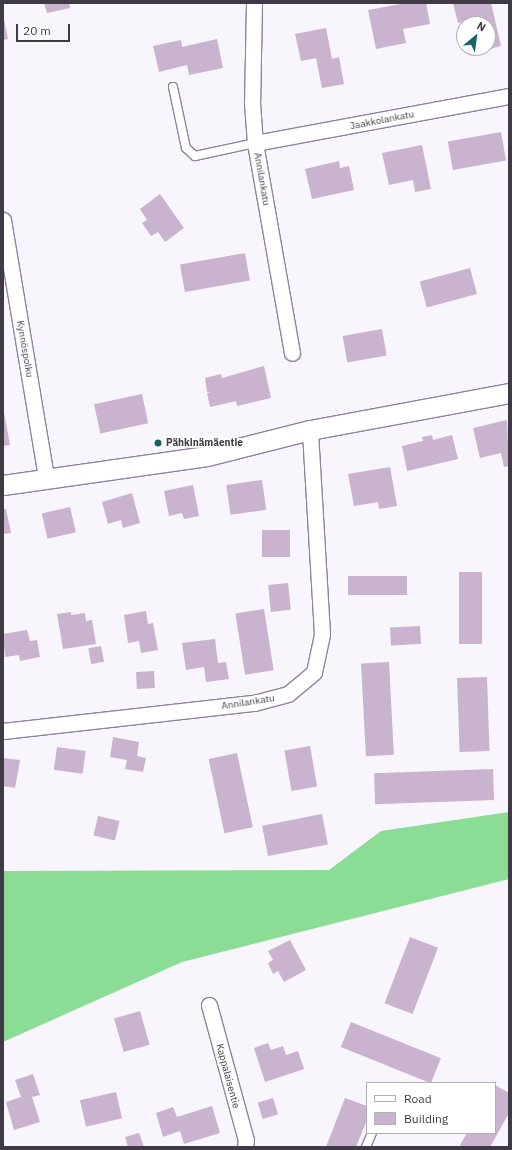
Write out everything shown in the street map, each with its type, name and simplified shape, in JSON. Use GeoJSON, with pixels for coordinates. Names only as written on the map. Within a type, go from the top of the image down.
{"type":"FeatureCollection","features":[{"type":"Feature","properties":{"kind":"street","name":"Annilankatu"},"geometry":{"type":"LineString","coordinates":[[254,3],[252,103],[255,143],[292,353]]}},
{"type":"Feature","properties":{"kind":"street","name":"Jaakkolankatu"},"geometry":{"type":"LineString","coordinates":[[255,143],[509,96]]}},
{"type":"Feature","properties":{"kind":"street","name":"Kynnöspolku"},"geometry":{"type":"LineString","coordinates":[[3,220],[46,477]]}},
{"type":"Feature","properties":{"kind":"street"},"geometry":{"type":"LineString","coordinates":[[3,485],[46,477],[118,471],[207,456],[310,430],[509,394]]}},
{"type":"Feature","properties":{"kind":"street","name":"Annilankatu"},"geometry":{"type":"LineString","coordinates":[[3,731],[254,703],[288,694],[314,672],[322,634],[310,430]]}},
{"type":"Feature","properties":{"kind":"street","name":"Kappalaisentie"},"geometry":{"type":"LineString","coordinates":[[209,1005],[246,1140],[245,1147]]}},
{"type":"Feature","properties":{"kind":"lane"},"geometry":{"type":"LineString","coordinates":[[173,87],[186,148],[195,156],[255,143]]}},
{"type":"Feature","properties":{"kind":"lane"},"geometry":{"type":"LineString","coordinates":[[366,1147],[372,1134]]}},
{"type":"Feature","properties":{"kind":"green space"},"geometry":{"type":"Polygon","coordinates":[[[509,812],[509,879],[182,962],[3,1042],[3,871],[329,870],[381,831],[509,812]]]}},
{"type":"Feature","properties":{"kind":"building"},"geometry":{"type":"Polygon","coordinates":[[[44,3],[69,3],[70,8],[47,13],[44,3]]]}},
{"type":"Feature","properties":{"kind":"building"},"geometry":{"type":"Polygon","coordinates":[[[406,3],[426,3],[430,24],[403,29],[406,43],[376,49],[368,10],[406,3]]]}},
{"type":"Feature","properties":{"kind":"building"},"geometry":{"type":"Polygon","coordinates":[[[453,3],[491,3],[494,16],[456,16],[453,3]]]}},
{"type":"Feature","properties":{"kind":"building"},"geometry":{"type":"Polygon","coordinates":[[[3,14],[8,39],[3,40],[3,14]]]}},
{"type":"Feature","properties":{"kind":"building"},"geometry":{"type":"Polygon","coordinates":[[[496,24],[501,46],[496,47],[496,24]]]}},
{"type":"Feature","properties":{"kind":"building"},"geometry":{"type":"Polygon","coordinates":[[[326,28],[332,59],[339,57],[344,84],[322,88],[316,58],[301,61],[295,34],[326,28]]]}},
{"type":"Feature","properties":{"kind":"building"},"geometry":{"type":"Polygon","coordinates":[[[217,39],[223,68],[189,75],[187,65],[159,72],[153,46],[181,40],[182,47],[217,39]]]}},
{"type":"Feature","properties":{"kind":"building"},"geometry":{"type":"Polygon","coordinates":[[[501,132],[506,161],[453,170],[448,141],[501,132]]]}},
{"type":"Feature","properties":{"kind":"building"},"geometry":{"type":"Polygon","coordinates":[[[422,145],[431,189],[415,192],[413,180],[389,185],[382,153],[422,145]]]}},
{"type":"Feature","properties":{"kind":"building"},"geometry":{"type":"Polygon","coordinates":[[[339,161],[340,168],[349,166],[354,190],[312,199],[305,169],[339,161]]]}},
{"type":"Feature","properties":{"kind":"building"},"geometry":{"type":"Polygon","coordinates":[[[160,194],[184,228],[165,242],[158,232],[151,236],[142,223],[147,220],[140,209],[160,194]]]}},
{"type":"Feature","properties":{"kind":"building"},"geometry":{"type":"Polygon","coordinates":[[[245,253],[250,281],[185,292],[180,264],[245,253]]]}},
{"type":"Feature","properties":{"kind":"building"},"geometry":{"type":"Polygon","coordinates":[[[470,268],[477,294],[427,308],[420,281],[470,268]]]}},
{"type":"Feature","properties":{"kind":"building"},"geometry":{"type":"Polygon","coordinates":[[[382,329],[387,356],[347,363],[343,336],[382,329]]]}},
{"type":"Feature","properties":{"kind":"building"},"geometry":{"type":"Polygon","coordinates":[[[264,366],[271,398],[237,406],[236,401],[210,407],[207,393],[211,393],[207,392],[205,378],[221,374],[222,378],[264,366]]]}},
{"type":"Feature","properties":{"kind":"building"},"geometry":{"type":"Polygon","coordinates":[[[142,394],[148,423],[100,434],[94,404],[142,394]]]}},
{"type":"Feature","properties":{"kind":"building"},"geometry":{"type":"Polygon","coordinates":[[[3,407],[10,445],[3,446],[3,407]]]}},
{"type":"Feature","properties":{"kind":"building"},"geometry":{"type":"Polygon","coordinates":[[[507,420],[509,466],[504,467],[501,453],[480,458],[473,428],[507,420]]]}},
{"type":"Feature","properties":{"kind":"building"},"geometry":{"type":"Polygon","coordinates":[[[432,435],[433,440],[452,435],[458,459],[407,471],[402,446],[423,441],[422,437],[432,435]]]}},
{"type":"Feature","properties":{"kind":"building"},"geometry":{"type":"Polygon","coordinates":[[[390,467],[397,506],[379,509],[378,502],[354,506],[348,474],[390,467]]]}},
{"type":"Feature","properties":{"kind":"building"},"geometry":{"type":"Polygon","coordinates":[[[262,480],[266,510],[231,515],[226,485],[262,480]]]}},
{"type":"Feature","properties":{"kind":"building"},"geometry":{"type":"Polygon","coordinates":[[[193,485],[199,516],[184,519],[182,513],[169,516],[164,491],[193,485]]]}},
{"type":"Feature","properties":{"kind":"building"},"geometry":{"type":"Polygon","coordinates":[[[132,493],[140,523],[123,528],[121,520],[108,524],[102,502],[132,493]]]}},
{"type":"Feature","properties":{"kind":"building"},"geometry":{"type":"Polygon","coordinates":[[[70,507],[76,532],[48,539],[42,514],[70,507]]]}},
{"type":"Feature","properties":{"kind":"building"},"geometry":{"type":"Polygon","coordinates":[[[3,509],[6,509],[11,533],[3,534],[3,509]]]}},
{"type":"Feature","properties":{"kind":"building"},"geometry":{"type":"Polygon","coordinates":[[[262,530],[290,530],[290,557],[262,557],[262,530]]]}},
{"type":"Feature","properties":{"kind":"building"},"geometry":{"type":"Polygon","coordinates":[[[459,572],[482,572],[482,644],[459,644],[459,572]]]}},
{"type":"Feature","properties":{"kind":"building"},"geometry":{"type":"Polygon","coordinates":[[[348,576],[407,576],[407,595],[348,595],[348,576]]]}},
{"type":"Feature","properties":{"kind":"building"},"geometry":{"type":"Polygon","coordinates":[[[288,583],[291,610],[271,612],[268,585],[288,583]]]}},
{"type":"Feature","properties":{"kind":"building"},"geometry":{"type":"Polygon","coordinates":[[[264,609],[274,670],[245,675],[235,614],[264,609]]]}},
{"type":"Feature","properties":{"kind":"building"},"geometry":{"type":"Polygon","coordinates":[[[146,611],[148,624],[153,623],[158,650],[141,653],[139,641],[128,643],[124,615],[146,611]]]}},
{"type":"Feature","properties":{"kind":"building"},"geometry":{"type":"Polygon","coordinates":[[[71,612],[71,615],[85,613],[86,621],[92,620],[96,644],[63,649],[57,614],[71,612]]]}},
{"type":"Feature","properties":{"kind":"building"},"geometry":{"type":"Polygon","coordinates":[[[420,626],[421,644],[391,646],[390,628],[420,626]]]}},
{"type":"Feature","properties":{"kind":"building"},"geometry":{"type":"Polygon","coordinates":[[[27,630],[30,641],[37,640],[40,657],[20,661],[19,655],[5,657],[3,634],[27,630]]]}},
{"type":"Feature","properties":{"kind":"building"},"geometry":{"type":"Polygon","coordinates":[[[215,639],[218,663],[226,662],[229,679],[206,682],[204,667],[186,670],[182,643],[215,639]]]}},
{"type":"Feature","properties":{"kind":"building"},"geometry":{"type":"Polygon","coordinates":[[[101,646],[104,662],[91,664],[88,648],[101,646]]]}},
{"type":"Feature","properties":{"kind":"building"},"geometry":{"type":"Polygon","coordinates":[[[389,662],[394,755],[366,756],[361,663],[389,662]]]}},
{"type":"Feature","properties":{"kind":"building"},"geometry":{"type":"Polygon","coordinates":[[[154,671],[155,688],[137,689],[136,672],[154,671]]]}},
{"type":"Feature","properties":{"kind":"building"},"geometry":{"type":"Polygon","coordinates":[[[487,677],[490,751],[460,752],[457,678],[487,677]]]}},
{"type":"Feature","properties":{"kind":"building"},"geometry":{"type":"Polygon","coordinates":[[[113,737],[139,742],[137,756],[146,758],[143,772],[125,769],[127,760],[110,757],[113,737]]]}},
{"type":"Feature","properties":{"kind":"building"},"geometry":{"type":"Polygon","coordinates":[[[310,746],[317,786],[292,791],[284,751],[310,746]]]}},
{"type":"Feature","properties":{"kind":"building"},"geometry":{"type":"Polygon","coordinates":[[[57,747],[86,751],[83,774],[54,770],[57,747]]]}},
{"type":"Feature","properties":{"kind":"building"},"geometry":{"type":"Polygon","coordinates":[[[237,753],[253,827],[224,833],[209,759],[237,753]]]}},
{"type":"Feature","properties":{"kind":"building"},"geometry":{"type":"Polygon","coordinates":[[[3,758],[20,760],[15,788],[3,786],[3,758]]]}},
{"type":"Feature","properties":{"kind":"building"},"geometry":{"type":"Polygon","coordinates":[[[493,769],[494,800],[375,804],[374,773],[493,769]]]}},
{"type":"Feature","properties":{"kind":"building"},"geometry":{"type":"Polygon","coordinates":[[[322,814],[328,844],[268,856],[262,826],[322,814]]]}},
{"type":"Feature","properties":{"kind":"building"},"geometry":{"type":"Polygon","coordinates":[[[98,816],[119,821],[115,840],[94,835],[98,816]]]}},
{"type":"Feature","properties":{"kind":"building"},"geometry":{"type":"Polygon","coordinates":[[[410,937],[438,948],[413,1014],[385,1003],[410,937]]]}},
{"type":"Feature","properties":{"kind":"building"},"geometry":{"type":"Polygon","coordinates":[[[290,940],[306,970],[284,982],[278,971],[273,974],[268,963],[273,960],[268,951],[290,940]]]}},
{"type":"Feature","properties":{"kind":"building"},"geometry":{"type":"Polygon","coordinates":[[[140,1011],[150,1045],[124,1052],[114,1018],[140,1011]]]}},
{"type":"Feature","properties":{"kind":"building"},"geometry":{"type":"Polygon","coordinates":[[[351,1022],[441,1058],[431,1082],[427,1082],[341,1047],[351,1022]]]}},
{"type":"Feature","properties":{"kind":"building"},"geometry":{"type":"Polygon","coordinates":[[[268,1043],[271,1050],[283,1046],[286,1055],[298,1051],[304,1069],[265,1082],[254,1048],[268,1043]]]}},
{"type":"Feature","properties":{"kind":"building"},"geometry":{"type":"Polygon","coordinates":[[[33,1074],[40,1095],[32,1097],[40,1122],[14,1130],[6,1102],[21,1097],[15,1080],[33,1074]]]}},
{"type":"Feature","properties":{"kind":"building"},"geometry":{"type":"Polygon","coordinates":[[[496,1086],[509,1093],[509,1113],[490,1147],[463,1147],[460,1145],[466,1134],[496,1134],[496,1086]]]}},
{"type":"Feature","properties":{"kind":"building"},"geometry":{"type":"Polygon","coordinates":[[[116,1092],[122,1118],[86,1127],[80,1100],[116,1092]]]}},
{"type":"Feature","properties":{"kind":"building"},"geometry":{"type":"Polygon","coordinates":[[[273,1098],[278,1114],[263,1119],[258,1103],[273,1098]]]}},
{"type":"Feature","properties":{"kind":"building"},"geometry":{"type":"Polygon","coordinates":[[[345,1098],[366,1106],[366,1122],[356,1147],[326,1147],[345,1098]]]}},
{"type":"Feature","properties":{"kind":"building"},"geometry":{"type":"Polygon","coordinates":[[[212,1106],[220,1133],[184,1144],[180,1131],[163,1137],[156,1113],[173,1107],[177,1117],[212,1106]]]}},
{"type":"Feature","properties":{"kind":"building"},"geometry":{"type":"Polygon","coordinates":[[[139,1133],[144,1147],[128,1147],[125,1137],[139,1133]]]}},
{"type":"Feature","properties":{"kind":"place","name":"Pähkinämäentie"},"geometry":{"type":"Point","coordinates":[158,443]}}]}
